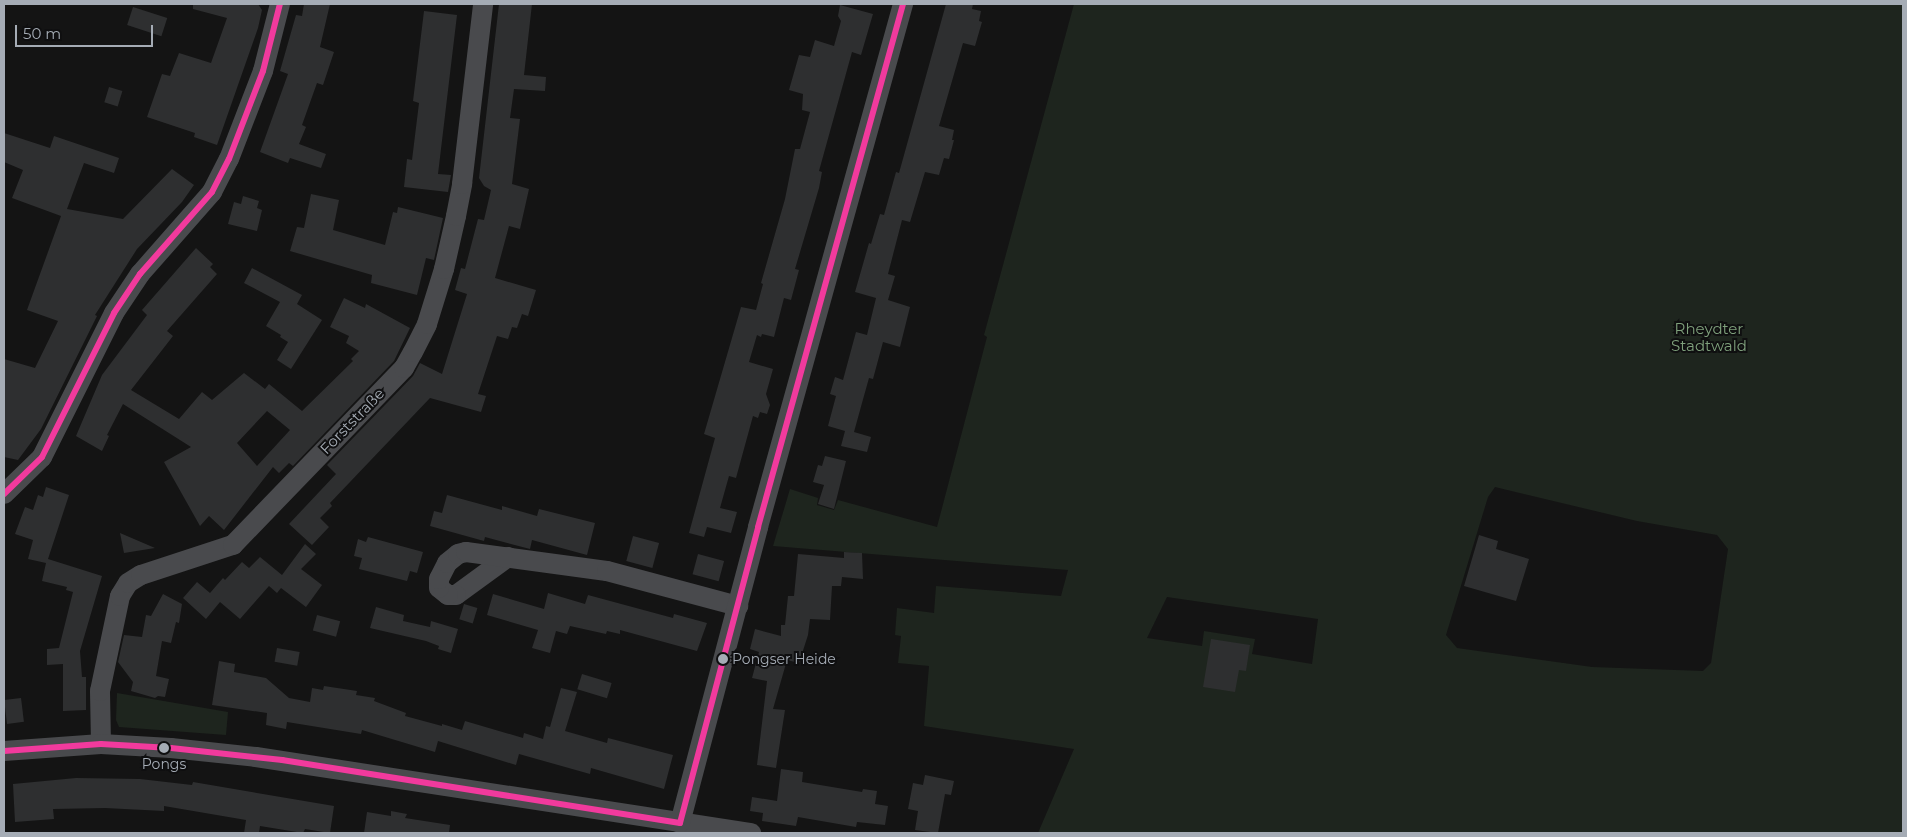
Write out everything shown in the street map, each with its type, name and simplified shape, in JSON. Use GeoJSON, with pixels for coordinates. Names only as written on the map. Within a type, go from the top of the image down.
{"type":"FeatureCollection","features":[{"type":"Feature","properties":{"kind":"street"},"geometry":{"type":"LineString","coordinates":[[4,494],[42,457],[114,313],[140,274],[212,192],[229,159],[263,71],[280,4]]}},
{"type":"Feature","properties":{"kind":"street","name":"Forststraße"},"geometry":{"type":"LineString","coordinates":[[101,744],[100,691],[120,596],[128,583],[141,575],[233,545],[404,368],[413,352],[427,324],[444,269],[456,216],[462,184],[482,4]]}},
{"type":"Feature","properties":{"kind":"street"},"geometry":{"type":"LineString","coordinates":[[680,823],[903,4]]}},
{"type":"Feature","properties":{"kind":"street"},"geometry":{"type":"LineString","coordinates":[[508,557],[607,571],[738,606]]}},
{"type":"Feature","properties":{"kind":"street"},"geometry":{"type":"LineString","coordinates":[[4,750],[101,744],[171,748],[282,760],[751,833]]}},
{"type":"Feature","properties":{"kind":"green space","name":"Rheydter Stadtwald"},"geometry":{"type":"Polygon","coordinates":[[[1074,4],[1903,4],[1903,833],[1038,833],[1074,749],[924,726],[929,666],[898,663],[901,636],[895,635],[897,608],[934,613],[936,586],[1061,596],[1068,570],[773,546],[790,489],[818,498],[817,505],[834,510],[838,500],[937,527],[987,337],[984,335],[1074,4]],[[1495,487],[1488,497],[1446,635],[1457,648],[1592,667],[1703,671],[1711,663],[1728,549],[1717,535],[1637,521],[1495,487]],[[1167,597],[1147,638],[1202,646],[1204,631],[1255,639],[1252,654],[1312,664],[1318,619],[1167,597]]]}},
{"type":"Feature","properties":{"kind":"green space"},"geometry":{"type":"Polygon","coordinates":[[[117,693],[228,712],[226,735],[119,727],[116,720],[117,693]]]}},
{"type":"Feature","properties":{"kind":"building"},"geometry":{"type":"Polygon","coordinates":[[[193,4],[258,4],[262,10],[258,28],[217,145],[194,137],[195,133],[147,117],[162,74],[170,76],[179,53],[211,63],[227,18],[193,9],[193,4]]]}},
{"type":"Feature","properties":{"kind":"building"},"geometry":{"type":"Polygon","coordinates":[[[304,4],[330,4],[320,47],[334,52],[323,85],[317,83],[302,125],[306,127],[299,144],[326,154],[321,168],[290,158],[288,163],[260,152],[288,74],[280,71],[296,15],[302,16],[304,4]]]}},
{"type":"Feature","properties":{"kind":"building"},"geometry":{"type":"Polygon","coordinates":[[[499,4],[532,4],[524,75],[546,77],[545,91],[514,89],[510,118],[520,119],[512,184],[529,189],[520,229],[509,226],[495,278],[536,290],[528,316],[522,314],[517,328],[512,327],[508,339],[497,336],[478,394],[486,396],[481,412],[430,398],[330,503],[332,506],[320,518],[329,527],[312,545],[289,524],[336,474],[327,465],[413,376],[420,363],[442,374],[467,294],[455,290],[461,268],[465,269],[478,219],[484,220],[491,190],[484,186],[479,178],[499,4]]]}},
{"type":"Feature","properties":{"kind":"building"},"geometry":{"type":"Polygon","coordinates":[[[946,4],[973,4],[972,9],[981,11],[979,21],[982,22],[975,46],[963,43],[939,126],[954,130],[952,140],[954,140],[949,159],[944,158],[939,175],[925,172],[910,222],[902,220],[888,274],[895,276],[888,300],[910,307],[900,347],[883,342],[873,379],[869,378],[854,432],[871,437],[867,452],[841,446],[845,431],[828,426],[836,396],[830,394],[835,377],[843,380],[856,332],[867,335],[876,298],[855,292],[869,243],[871,244],[880,214],[884,215],[896,172],[899,173],[946,4]]]}},
{"type":"Feature","properties":{"kind":"building"},"geometry":{"type":"Polygon","coordinates":[[[840,5],[873,14],[861,55],[852,52],[819,171],[822,172],[819,188],[795,269],[799,270],[791,300],[784,298],[774,337],[762,334],[761,337],[757,335],[749,362],[773,369],[766,394],[770,405],[767,414],[760,412],[758,418],[753,416],[736,478],[729,476],[720,508],[737,512],[731,533],[707,527],[704,537],[689,533],[715,438],[704,434],[741,307],[756,310],[763,284],[761,283],[785,199],[795,149],[800,149],[810,112],[802,110],[803,94],[789,90],[799,55],[810,57],[815,40],[834,46],[841,21],[838,16],[840,5]]]}},
{"type":"Feature","properties":{"kind":"building"},"geometry":{"type":"Polygon","coordinates":[[[133,7],[167,18],[161,36],[127,25],[133,7]]]}},
{"type":"Feature","properties":{"kind":"building"},"geometry":{"type":"Polygon","coordinates":[[[424,11],[457,15],[438,174],[451,175],[448,192],[404,187],[407,159],[412,160],[419,103],[413,101],[424,11]]]}},
{"type":"Feature","properties":{"kind":"building"},"geometry":{"type":"Polygon","coordinates":[[[109,87],[122,91],[118,106],[104,102],[109,87]]]}},
{"type":"Feature","properties":{"kind":"building"},"geometry":{"type":"Polygon","coordinates":[[[4,133],[50,148],[54,136],[119,158],[114,173],[84,163],[67,209],[123,219],[172,169],[194,185],[182,202],[137,249],[95,315],[97,316],[41,429],[18,460],[4,457],[4,359],[35,368],[58,321],[27,310],[61,216],[12,198],[23,170],[4,162],[4,133]]]}},
{"type":"Feature","properties":{"kind":"building"},"geometry":{"type":"Polygon","coordinates":[[[311,194],[339,200],[333,230],[385,245],[393,212],[397,213],[398,207],[443,218],[434,260],[426,258],[417,295],[371,283],[372,275],[290,251],[297,227],[304,228],[311,194]]]}},
{"type":"Feature","properties":{"kind":"building"},"geometry":{"type":"Polygon","coordinates":[[[243,196],[259,201],[257,208],[262,210],[257,231],[228,224],[234,202],[241,204],[243,196]]]}},
{"type":"Feature","properties":{"kind":"building"},"geometry":{"type":"Polygon","coordinates":[[[196,248],[213,264],[210,267],[217,274],[167,331],[173,336],[131,390],[179,419],[202,392],[212,400],[244,373],[265,389],[269,384],[302,411],[353,361],[351,359],[359,351],[346,343],[349,336],[330,327],[344,298],[365,308],[366,304],[410,328],[394,361],[293,466],[289,463],[279,473],[273,467],[224,530],[209,516],[200,526],[164,462],[191,447],[123,404],[107,435],[109,436],[102,451],[76,436],[102,375],[147,315],[142,310],[196,248]],[[267,411],[237,443],[257,466],[290,430],[267,411]]]}},
{"type":"Feature","properties":{"kind":"building"},"geometry":{"type":"Polygon","coordinates":[[[252,268],[302,295],[297,304],[322,320],[291,369],[277,360],[288,342],[280,337],[281,335],[266,326],[280,302],[244,283],[252,268]]]}},
{"type":"Feature","properties":{"kind":"building"},"geometry":{"type":"Polygon","coordinates":[[[825,456],[846,461],[834,509],[818,504],[824,485],[813,482],[818,465],[822,466],[825,456]]]}},
{"type":"Feature","properties":{"kind":"building"},"geometry":{"type":"Polygon","coordinates":[[[46,487],[69,495],[48,559],[102,576],[80,651],[82,677],[86,677],[86,710],[63,711],[63,664],[47,665],[47,649],[59,648],[73,592],[66,590],[67,587],[42,581],[46,563],[28,559],[33,540],[15,534],[25,507],[33,510],[38,495],[43,497],[46,487]]]}},
{"type":"Feature","properties":{"kind":"building"},"geometry":{"type":"Polygon","coordinates":[[[447,495],[502,510],[502,506],[537,516],[539,509],[595,523],[587,555],[532,540],[530,549],[485,537],[484,541],[430,526],[434,511],[442,513],[447,495]]]}},
{"type":"Feature","properties":{"kind":"building"},"geometry":{"type":"Polygon","coordinates":[[[120,533],[155,548],[124,553],[120,533]]]}},
{"type":"Feature","properties":{"kind":"building"},"geometry":{"type":"Polygon","coordinates":[[[1479,535],[1498,541],[1496,549],[1529,559],[1516,601],[1464,586],[1479,535]]]}},
{"type":"Feature","properties":{"kind":"building"},"geometry":{"type":"Polygon","coordinates":[[[633,536],[659,543],[652,568],[626,561],[633,536]]]}},
{"type":"Feature","properties":{"kind":"building"},"geometry":{"type":"Polygon","coordinates":[[[368,537],[423,552],[417,573],[410,571],[407,581],[359,569],[362,558],[354,556],[358,539],[366,542],[368,537]]]}},
{"type":"Feature","properties":{"kind":"building"},"geometry":{"type":"Polygon","coordinates":[[[305,544],[316,554],[301,569],[322,585],[306,607],[281,588],[277,593],[269,586],[240,619],[220,602],[206,619],[183,598],[197,582],[210,593],[223,578],[225,580],[242,562],[249,568],[260,557],[282,575],[305,544]]]}},
{"type":"Feature","properties":{"kind":"building"},"geometry":{"type":"Polygon","coordinates":[[[844,552],[862,553],[863,579],[842,577],[841,586],[832,586],[830,620],[810,619],[808,635],[799,663],[787,660],[773,709],[785,710],[776,768],[757,765],[767,681],[752,678],[759,652],[750,649],[755,629],[781,636],[781,625],[785,625],[788,596],[794,596],[798,554],[844,558],[844,552]]]}},
{"type":"Feature","properties":{"kind":"building"},"geometry":{"type":"Polygon","coordinates":[[[698,554],[724,561],[719,581],[693,574],[698,554]]]}},
{"type":"Feature","properties":{"kind":"building"},"geometry":{"type":"Polygon","coordinates":[[[548,593],[585,604],[588,595],[673,618],[674,614],[707,623],[697,651],[620,630],[620,634],[607,631],[606,634],[570,626],[567,634],[556,631],[550,653],[532,648],[538,630],[487,615],[493,594],[544,609],[548,593]]]}},
{"type":"Feature","properties":{"kind":"building"},"geometry":{"type":"Polygon","coordinates":[[[163,594],[182,604],[179,623],[176,622],[171,643],[162,641],[156,676],[169,679],[165,697],[158,696],[155,698],[131,691],[133,682],[118,662],[124,635],[142,637],[146,615],[151,616],[163,594]]]}},
{"type":"Feature","properties":{"kind":"building"},"geometry":{"type":"Polygon","coordinates":[[[464,604],[477,608],[473,623],[459,619],[464,604]]]}},
{"type":"Feature","properties":{"kind":"building"},"geometry":{"type":"Polygon","coordinates":[[[376,607],[404,615],[403,621],[430,627],[431,621],[458,629],[451,653],[438,649],[439,646],[426,641],[370,628],[376,607]]]}},
{"type":"Feature","properties":{"kind":"building"},"geometry":{"type":"Polygon","coordinates":[[[317,615],[340,621],[336,637],[313,630],[317,615]]]}},
{"type":"Feature","properties":{"kind":"building"},"geometry":{"type":"Polygon","coordinates":[[[1211,639],[1250,645],[1246,671],[1239,670],[1235,692],[1203,687],[1211,639]]]}},
{"type":"Feature","properties":{"kind":"building"},"geometry":{"type":"Polygon","coordinates":[[[277,648],[300,652],[297,666],[275,662],[277,648]]]}},
{"type":"Feature","properties":{"kind":"building"},"geometry":{"type":"Polygon","coordinates":[[[219,661],[235,664],[234,672],[266,678],[289,698],[310,702],[312,688],[323,690],[324,686],[357,691],[356,695],[375,698],[374,701],[406,713],[405,716],[462,730],[465,721],[523,738],[524,733],[543,739],[546,726],[550,727],[561,688],[577,692],[565,731],[607,743],[608,738],[673,755],[664,789],[591,768],[590,774],[519,754],[516,765],[438,741],[435,752],[362,730],[361,734],[287,722],[286,729],[266,725],[267,713],[212,705],[219,661]]]}},
{"type":"Feature","properties":{"kind":"building"},"geometry":{"type":"Polygon","coordinates":[[[582,674],[612,683],[607,698],[577,689],[582,674]]]}},
{"type":"Feature","properties":{"kind":"building"},"geometry":{"type":"Polygon","coordinates":[[[21,698],[24,722],[7,724],[4,700],[21,698]]]}},
{"type":"Feature","properties":{"kind":"building"},"geometry":{"type":"Polygon","coordinates":[[[781,769],[803,772],[802,782],[862,792],[863,789],[877,791],[875,804],[888,806],[885,825],[857,822],[856,827],[798,817],[796,826],[762,821],[763,813],[750,811],[752,797],[777,801],[781,769]]]}},
{"type":"Feature","properties":{"kind":"building"},"geometry":{"type":"Polygon","coordinates":[[[925,775],[954,781],[951,795],[945,794],[938,833],[915,830],[918,811],[908,809],[913,783],[923,785],[925,775]]]}},
{"type":"Feature","properties":{"kind":"building"},"geometry":{"type":"Polygon","coordinates":[[[76,778],[140,779],[192,785],[193,782],[334,806],[330,833],[305,829],[303,833],[260,826],[259,833],[244,833],[246,820],[164,806],[164,811],[105,808],[53,809],[54,819],[15,822],[13,784],[76,778]]]}},
{"type":"Feature","properties":{"kind":"building"},"geometry":{"type":"Polygon","coordinates":[[[391,811],[407,814],[405,818],[450,825],[449,833],[364,833],[367,812],[391,816],[391,811]]]}},
{"type":"Feature","properties":{"kind":"transit line"},"geometry":{"type":"LineString","coordinates":[[4,494],[42,457],[114,313],[140,274],[212,192],[229,159],[263,71],[280,4]]}},
{"type":"Feature","properties":{"kind":"transit line"},"geometry":{"type":"LineString","coordinates":[[4,751],[101,744],[171,748],[282,760],[680,823],[758,527],[903,4]]}},
{"type":"Feature","properties":{"kind":"place","name":"Pongser Heide"},"geometry":{"type":"Point","coordinates":[723,659]}},
{"type":"Feature","properties":{"kind":"place","name":"Pongs"},"geometry":{"type":"Point","coordinates":[164,748]}}]}
